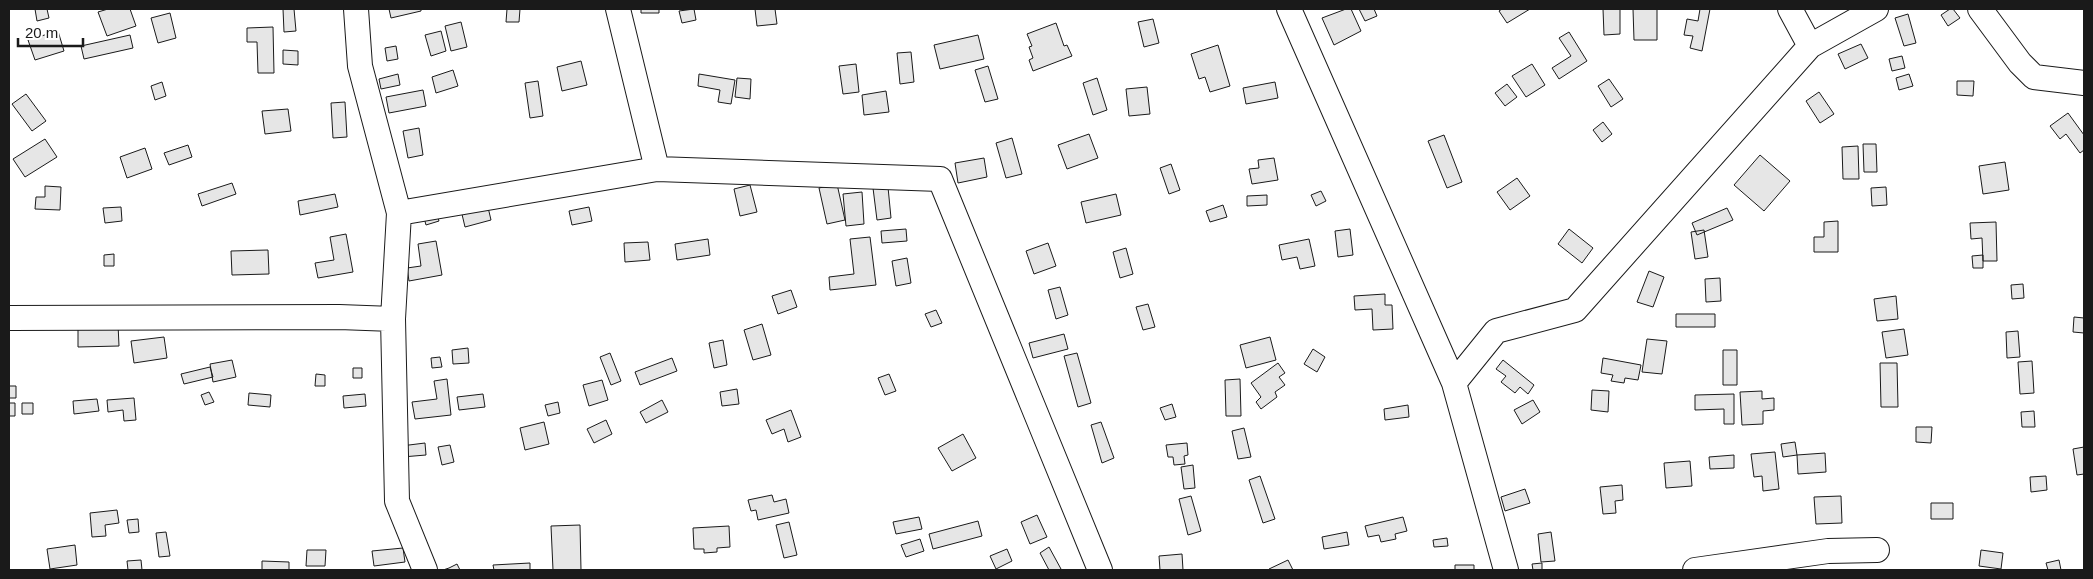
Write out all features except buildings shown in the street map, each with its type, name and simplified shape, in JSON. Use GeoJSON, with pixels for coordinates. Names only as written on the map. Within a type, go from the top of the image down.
{"type":"FeatureCollection","features":[{"type":"Feature","properties":{"kind":"street"},"geometry":{"type":"LineString","coordinates":[[356,9],[360,66],[399,213],[393,319],[397,501],[425,570]]}},
{"type":"Feature","properties":{"kind":"street"},"geometry":{"type":"LineString","coordinates":[[618,9],[657,169]]}},
{"type":"Feature","properties":{"kind":"street"},"geometry":{"type":"LineString","coordinates":[[1289,9],[1454,382],[1506,570]]}},
{"type":"Feature","properties":{"kind":"street"},"geometry":{"type":"LineString","coordinates":[[1790,9],[1810,46]]}},
{"type":"Feature","properties":{"kind":"street"},"geometry":{"type":"LineString","coordinates":[[1454,382],[1496,331],[1575,310],[1810,46],[1876,9]]}},
{"type":"Feature","properties":{"kind":"street"},"geometry":{"type":"LineString","coordinates":[[1980,9],[2020,63],[2034,78],[2084,83]]}},
{"type":"Feature","properties":{"kind":"street"},"geometry":{"type":"LineString","coordinates":[[399,213],[657,169],[940,179],[1100,570]]}},
{"type":"Feature","properties":{"kind":"street"},"geometry":{"type":"LineString","coordinates":[[9,318],[340,317],[393,319]]}},
{"type":"Feature","properties":{"kind":"street"},"geometry":{"type":"LineString","coordinates":[[1695,570],[1828,551],[1876,550]]}}]}
